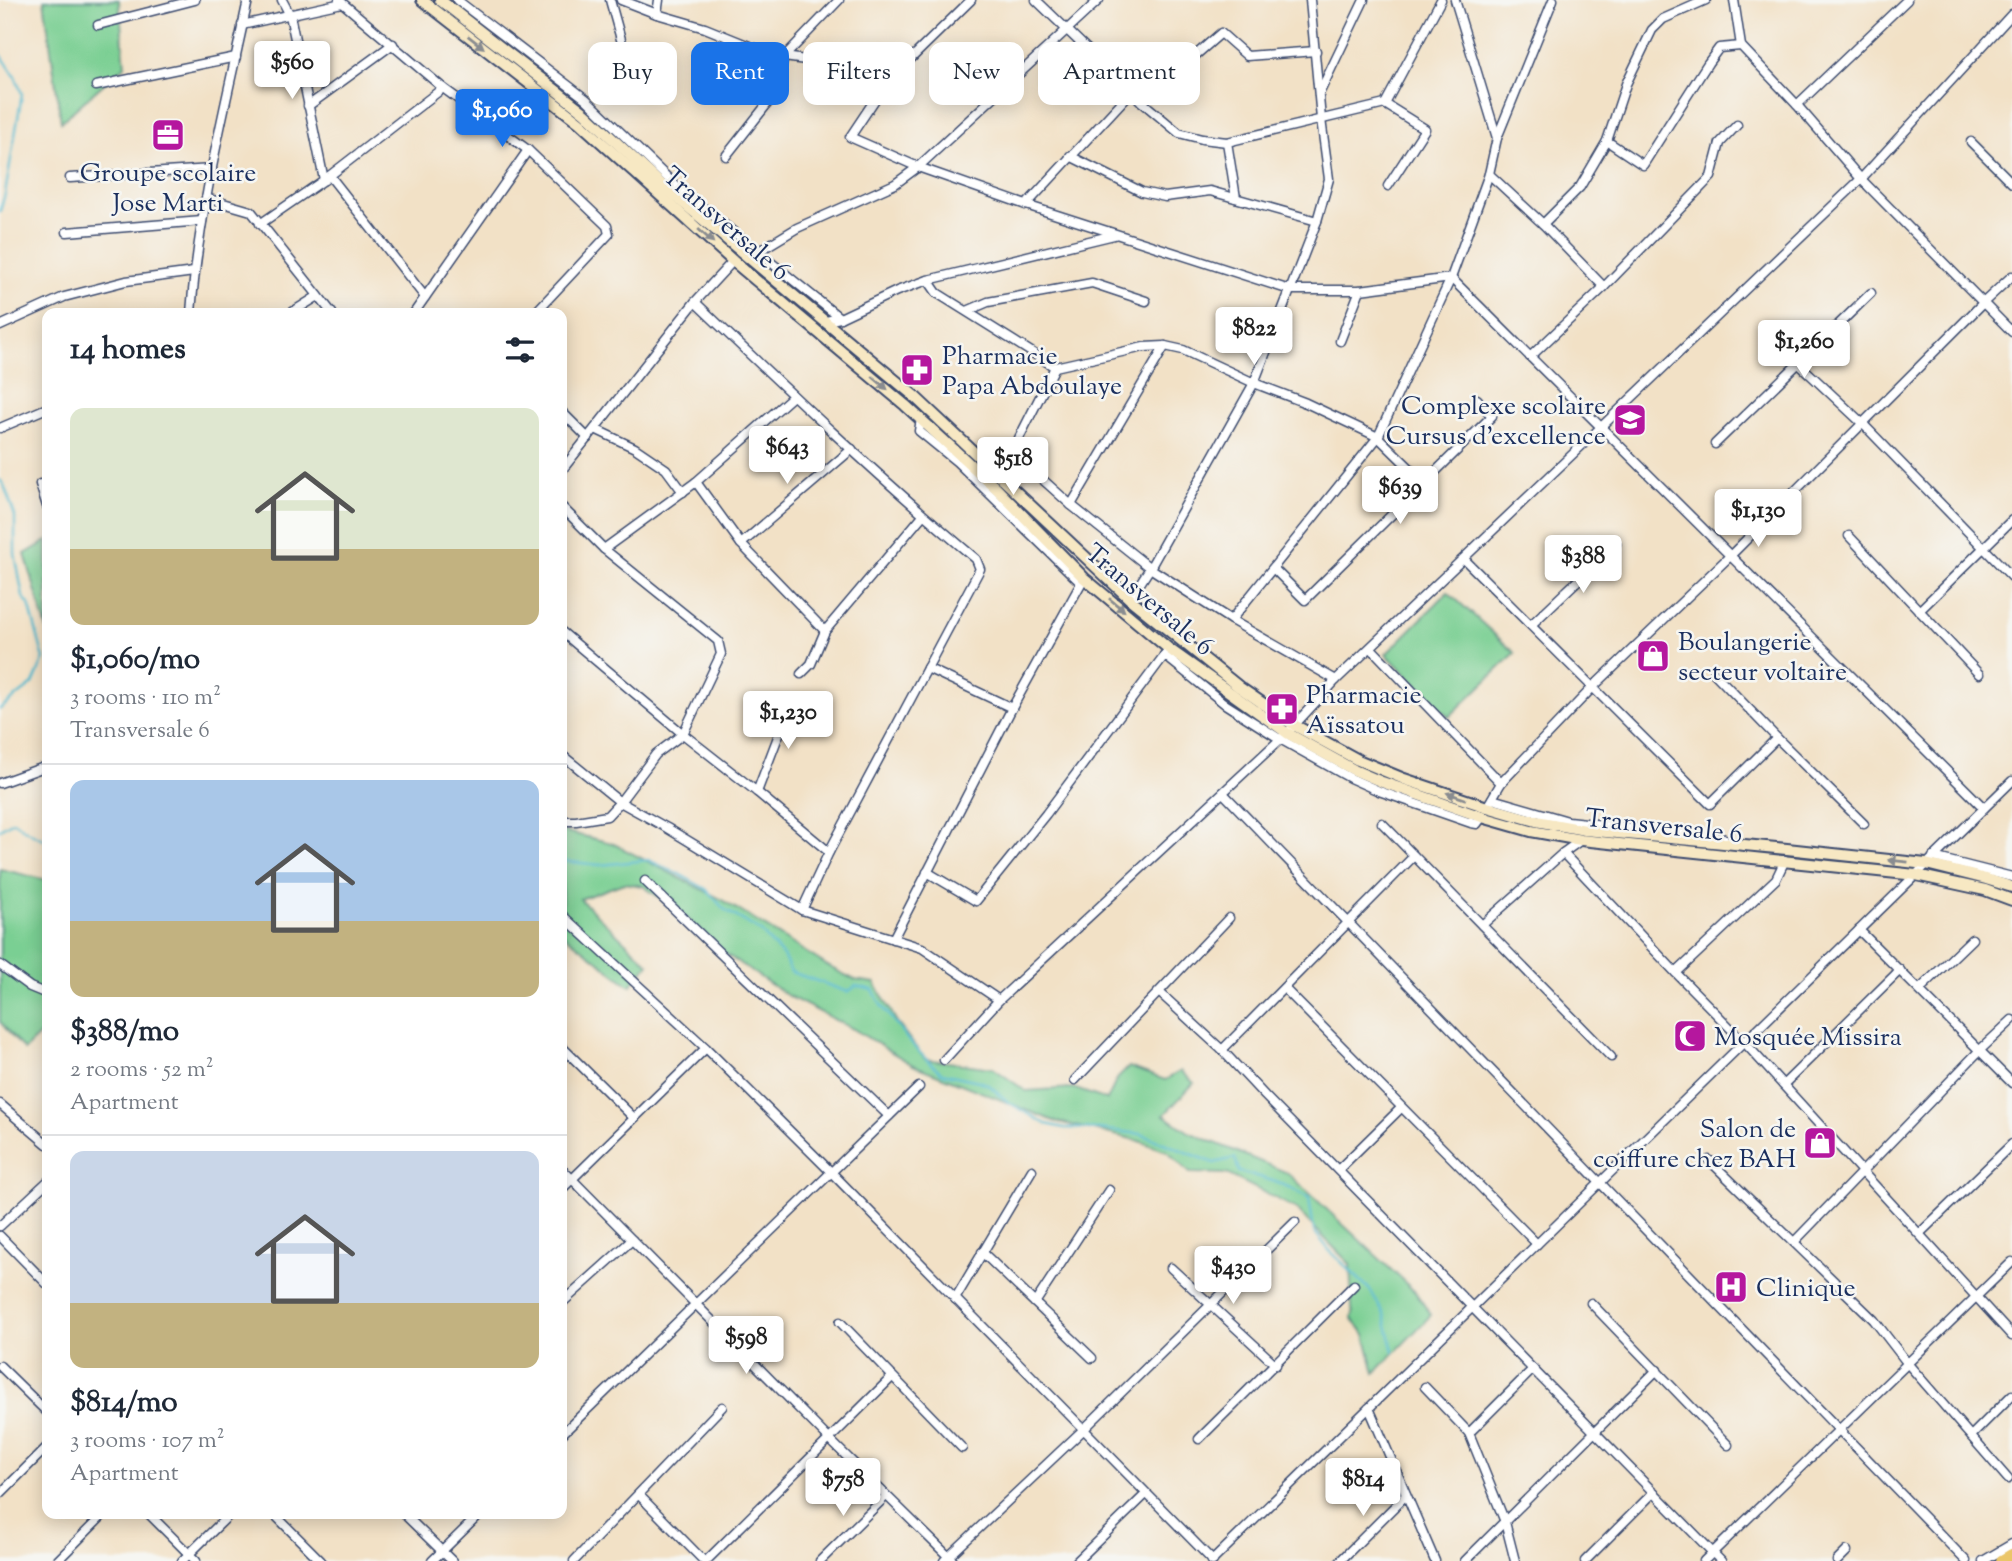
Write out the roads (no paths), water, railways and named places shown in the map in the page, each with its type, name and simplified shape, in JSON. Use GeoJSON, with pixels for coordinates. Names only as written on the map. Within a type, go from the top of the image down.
{"type":"FeatureCollection","features":[{"type":"Feature","properties":{"kind":"main road","name":"Transversale 6"},"geometry":{"type":"LineString","coordinates":[[422,0],[579,122],[733,261],[921,419],[1083,580],[1167,652],[1287,732],[1380,787],[1586,830],[1930,861],[2012,887]]}},
{"type":"Feature","properties":{"kind":"main road","name":"Transversale 6"},"geometry":{"type":"LineString","coordinates":[[440,0],[515,50],[585,113],[609,128],[746,256],[913,395],[1129,599],[1239,687],[1287,732],[1404,779],[1487,808],[1531,831],[1581,840],[1916,875],[1984,890],[2012,900]]}},
{"type":"Feature","properties":{"kind":"main road"},"geometry":{"type":"LineString","coordinates":[[2002,1561],[2012,1555]]}},
{"type":"Feature","properties":{"kind":"street"},"geometry":{"type":"LineString","coordinates":[[98,25],[195,0]]}},
{"type":"Feature","properties":{"kind":"street"},"geometry":{"type":"LineString","coordinates":[[191,308],[194,272],[206,198],[248,0]]}},
{"type":"Feature","properties":{"kind":"street"},"geometry":{"type":"LineString","coordinates":[[282,0],[290,15],[308,106],[327,178],[425,297]]}},
{"type":"Feature","properties":{"kind":"street"},"geometry":{"type":"LineString","coordinates":[[457,0],[515,50]]}},
{"type":"Feature","properties":{"kind":"street"},"geometry":{"type":"LineString","coordinates":[[610,0],[622,42]]}},
{"type":"Feature","properties":{"kind":"street"},"geometry":{"type":"LineString","coordinates":[[621,0],[657,15],[705,27],[740,42]]}},
{"type":"Feature","properties":{"kind":"street"},"geometry":{"type":"LineString","coordinates":[[657,15],[659,0]]}},
{"type":"Feature","properties":{"kind":"street"},"geometry":{"type":"LineString","coordinates":[[789,52],[839,0]]}},
{"type":"Feature","properties":{"kind":"street"},"geometry":{"type":"LineString","coordinates":[[915,55],[971,0]]}},
{"type":"Feature","properties":{"kind":"street"},"geometry":{"type":"LineString","coordinates":[[1036,0],[1080,42]]}},
{"type":"Feature","properties":{"kind":"street"},"geometry":{"type":"LineString","coordinates":[[746,256],[797,228],[895,184],[918,167],[1099,0]]}},
{"type":"Feature","properties":{"kind":"street"},"geometry":{"type":"LineString","coordinates":[[1129,599],[1150,568],[1254,383],[1317,221],[1329,178],[1310,0]]}},
{"type":"Feature","properties":{"kind":"street"},"geometry":{"type":"LineString","coordinates":[[1319,94],[1364,0]]}},
{"type":"Feature","properties":{"kind":"street"},"geometry":{"type":"LineString","coordinates":[[1385,104],[1441,0]]}},
{"type":"Feature","properties":{"kind":"street"},"geometry":{"type":"LineString","coordinates":[[1455,0],[1497,138]]}},
{"type":"Feature","properties":{"kind":"street"},"geometry":{"type":"LineString","coordinates":[[1231,620],[1378,437],[1451,278],[1489,174],[1497,138],[1553,0]]}},
{"type":"Feature","properties":{"kind":"street"},"geometry":{"type":"LineString","coordinates":[[1543,224],[1580,187],[1607,141],[1626,84],[1652,30],[1663,19],[1706,0]]}},
{"type":"Feature","properties":{"kind":"street"},"geometry":{"type":"LineString","coordinates":[[1734,0],[1741,46],[1861,179],[2012,332]]}},
{"type":"Feature","properties":{"kind":"street"},"geometry":{"type":"LineString","coordinates":[[1797,105],[1907,0]]}},
{"type":"Feature","properties":{"kind":"street"},"geometry":{"type":"LineString","coordinates":[[243,25],[341,1],[443,88],[528,150],[607,226],[609,234],[540,308]]}},
{"type":"Feature","properties":{"kind":"street"},"geometry":{"type":"LineString","coordinates":[[944,1059],[999,1000],[1223,793],[1287,732],[1336,680],[1861,179],[2011,17]]}},
{"type":"Feature","properties":{"kind":"street"},"geometry":{"type":"LineString","coordinates":[[1200,51],[1221,33],[1247,56],[1316,51]]}},
{"type":"Feature","properties":{"kind":"street"},"geometry":{"type":"LineString","coordinates":[[308,106],[393,44]]}},
{"type":"Feature","properties":{"kind":"street"},"geometry":{"type":"LineString","coordinates":[[1607,141],[1643,165],[1719,48],[1741,46]]}},
{"type":"Feature","properties":{"kind":"street"},"geometry":{"type":"LineString","coordinates":[[96,86],[236,57]]}},
{"type":"Feature","properties":{"kind":"street"},"geometry":{"type":"LineString","coordinates":[[260,224],[327,178],[443,88]]}},
{"type":"Feature","properties":{"kind":"street"},"geometry":{"type":"LineString","coordinates":[[1146,105],[1179,133],[1227,142],[1385,104],[1425,129],[1388,186]]}},
{"type":"Feature","properties":{"kind":"street"},"geometry":{"type":"LineString","coordinates":[[726,156],[766,105]]}},
{"type":"Feature","properties":{"kind":"street"},"geometry":{"type":"LineString","coordinates":[[871,105],[850,137],[918,167],[1026,205],[1290,290],[1360,290],[1451,278]]}},
{"type":"Feature","properties":{"kind":"street"},"geometry":{"type":"LineString","coordinates":[[1026,205],[1119,105]]}},
{"type":"Feature","properties":{"kind":"street"},"geometry":{"type":"LineString","coordinates":[[1531,358],[1711,177],[1720,144],[1737,125]]}},
{"type":"Feature","properties":{"kind":"street"},"geometry":{"type":"LineString","coordinates":[[1227,142],[1236,198]]}},
{"type":"Feature","properties":{"kind":"street"},"geometry":{"type":"LineString","coordinates":[[1971,142],[2012,183]]}},
{"type":"Feature","properties":{"kind":"street"},"geometry":{"type":"LineString","coordinates":[[417,308],[528,150]]}},
{"type":"Feature","properties":{"kind":"street"},"geometry":{"type":"LineString","coordinates":[[1070,156],[1142,192],[1165,197],[1210,191],[1317,221]]}},
{"type":"Feature","properties":{"kind":"street"},"geometry":{"type":"LineString","coordinates":[[70,177],[212,169]]}},
{"type":"Feature","properties":{"kind":"street"},"geometry":{"type":"LineString","coordinates":[[1489,174],[1543,224],[1604,287]]}},
{"type":"Feature","properties":{"kind":"street"},"geometry":{"type":"LineString","coordinates":[[206,198],[251,211],[328,308]]}},
{"type":"Feature","properties":{"kind":"street"},"geometry":{"type":"LineString","coordinates":[[686,199],[759,251],[840,318]]}},
{"type":"Feature","properties":{"kind":"street"},"geometry":{"type":"LineString","coordinates":[[67,232],[202,221]]}},
{"type":"Feature","properties":{"kind":"street"},"geometry":{"type":"LineString","coordinates":[[827,321],[840,318],[897,291],[928,280],[1116,234]]}},
{"type":"Feature","properties":{"kind":"street"},"geometry":{"type":"LineString","coordinates":[[567,464],[695,302],[733,261]]}},
{"type":"Feature","properties":{"kind":"street"},"geometry":{"type":"LineString","coordinates":[[0,326],[64,297],[126,281],[194,272]]}},
{"type":"Feature","properties":{"kind":"street"},"geometry":{"type":"LineString","coordinates":[[1487,808],[1501,783],[1594,686],[1730,556],[2012,276]]}},
{"type":"Feature","properties":{"kind":"street"},"geometry":{"type":"LineString","coordinates":[[1451,278],[1984,808]]}},
{"type":"Feature","properties":{"kind":"street"},"geometry":{"type":"LineString","coordinates":[[928,280],[937,293],[1055,367],[1144,347],[1165,346],[1183,351],[1378,437],[1424,482]]}},
{"type":"Feature","properties":{"kind":"street"},"geometry":{"type":"LineString","coordinates":[[967,311],[988,303],[1092,283],[1146,301]]}},
{"type":"Feature","properties":{"kind":"street"},"geometry":{"type":"LineString","coordinates":[[1340,341],[1360,290]]}},
{"type":"Feature","properties":{"kind":"street"},"geometry":{"type":"LineString","coordinates":[[1714,444],[1871,293]]}},
{"type":"Feature","properties":{"kind":"street"},"geometry":{"type":"LineString","coordinates":[[300,308],[318,296]]}},
{"type":"Feature","properties":{"kind":"street"},"geometry":{"type":"LineString","coordinates":[[695,302],[923,515],[976,559],[980,569],[829,852],[802,910]]}},
{"type":"Feature","properties":{"kind":"street"},"geometry":{"type":"LineString","coordinates":[[1071,505],[1165,346]]}},
{"type":"Feature","properties":{"kind":"street"},"geometry":{"type":"LineString","coordinates":[[1799,364],[1863,424],[2012,577]]}},
{"type":"Feature","properties":{"kind":"street"},"geometry":{"type":"LineString","coordinates":[[997,474],[1012,452],[1055,367]]}},
{"type":"Feature","properties":{"kind":"street"},"geometry":{"type":"LineString","coordinates":[[604,549],[696,482],[793,396]]}},
{"type":"Feature","properties":{"kind":"street"},"geometry":{"type":"LineString","coordinates":[[1273,568],[1305,600],[1492,416],[1477,399]]}},
{"type":"Feature","properties":{"kind":"street"},"geometry":{"type":"LineString","coordinates":[[0,428],[42,410]]}},
{"type":"Feature","properties":{"kind":"street"},"geometry":{"type":"LineString","coordinates":[[567,417],[588,438]]}},
{"type":"Feature","properties":{"kind":"street"},"geometry":{"type":"LineString","coordinates":[[595,429],[635,447],[666,469],[683,492]]}},
{"type":"Feature","properties":{"kind":"street"},"geometry":{"type":"LineString","coordinates":[[741,544],[852,449]]}},
{"type":"Feature","properties":{"kind":"street"},"geometry":{"type":"LineString","coordinates":[[1012,452],[1071,505],[1150,568],[1231,620],[1336,680]]}},
{"type":"Feature","properties":{"kind":"street"},"geometry":{"type":"LineString","coordinates":[[696,482],[741,544],[825,631]]}},
{"type":"Feature","properties":{"kind":"street"},"geometry":{"type":"LineString","coordinates":[[40,484],[42,490]]}},
{"type":"Feature","properties":{"kind":"street"},"geometry":{"type":"LineString","coordinates":[[567,512],[604,549],[718,641],[721,654],[682,734],[656,754],[620,802],[607,816],[567,821]]}},
{"type":"Feature","properties":{"kind":"street"},"geometry":{"type":"LineString","coordinates":[[801,674],[811,664],[825,631],[923,515]]}},
{"type":"Feature","properties":{"kind":"street"},"geometry":{"type":"LineString","coordinates":[[1919,611],[2012,520]]}},
{"type":"Feature","properties":{"kind":"street"},"geometry":{"type":"LineString","coordinates":[[1849,536],[1979,674]]}},
{"type":"Feature","properties":{"kind":"street"},"geometry":{"type":"LineString","coordinates":[[1531,625],[1616,544]]}},
{"type":"Feature","properties":{"kind":"street"},"geometry":{"type":"LineString","coordinates":[[1464,559],[1710,804],[1777,738]]}},
{"type":"Feature","properties":{"kind":"street"},"geometry":{"type":"LineString","coordinates":[[893,939],[1012,708],[1083,580]]}},
{"type":"Feature","properties":{"kind":"street"},"geometry":{"type":"LineString","coordinates":[[567,636],[682,734],[829,852]]}},
{"type":"Feature","properties":{"kind":"street"},"geometry":{"type":"LineString","coordinates":[[1371,648],[1501,783]]}},
{"type":"Feature","properties":{"kind":"street"},"geometry":{"type":"LineString","coordinates":[[927,872],[976,901],[1046,814],[1167,652]]}},
{"type":"Feature","properties":{"kind":"street"},"geometry":{"type":"LineString","coordinates":[[927,668],[1012,708]]}},
{"type":"Feature","properties":{"kind":"street"},"geometry":{"type":"LineString","coordinates":[[1714,673],[1864,824]]}},
{"type":"Feature","properties":{"kind":"street"},"geometry":{"type":"LineString","coordinates":[[757,792],[792,700]]}},
{"type":"Feature","properties":{"kind":"street"},"geometry":{"type":"LineString","coordinates":[[567,759],[620,802],[802,910],[922,948],[999,1000]]}},
{"type":"Feature","properties":{"kind":"street"},"geometry":{"type":"LineString","coordinates":[[0,783],[42,768]]}},
{"type":"Feature","properties":{"kind":"street"},"geometry":{"type":"LineString","coordinates":[[567,920],[706,1048],[831,1172],[1212,1561],[2012,781]]}},
{"type":"Feature","properties":{"kind":"street"},"geometry":{"type":"LineString","coordinates":[[1223,793],[1966,1561]]}},
{"type":"Feature","properties":{"kind":"street"},"geometry":{"type":"LineString","coordinates":[[1382,823],[1611,1057]]}},
{"type":"Feature","properties":{"kind":"street"},"geometry":{"type":"LineString","coordinates":[[1482,925],[1581,840]]}},
{"type":"Feature","properties":{"kind":"street"},"geometry":{"type":"LineString","coordinates":[[1563,853],[1744,1042],[2012,1336]]}},
{"type":"Feature","properties":{"kind":"street"},"geometry":{"type":"LineString","coordinates":[[1222,1050],[1414,856]]}},
{"type":"Feature","properties":{"kind":"street"},"geometry":{"type":"LineString","coordinates":[[1676,974],[1776,879],[1785,860]]}},
{"type":"Feature","properties":{"kind":"street"},"geometry":{"type":"LineString","coordinates":[[1930,861],[2012,877]]}},
{"type":"Feature","properties":{"kind":"street"},"geometry":{"type":"LineString","coordinates":[[645,881],[889,1116]]}},
{"type":"Feature","properties":{"kind":"street"},"geometry":{"type":"LineString","coordinates":[[1075,1080],[1229,919]]}},
{"type":"Feature","properties":{"kind":"street"},"geometry":{"type":"LineString","coordinates":[[1859,930],[2012,1083]]}},
{"type":"Feature","properties":{"kind":"street"},"geometry":{"type":"LineString","coordinates":[[1920,989],[1972,939]]}},
{"type":"Feature","properties":{"kind":"street"},"geometry":{"type":"LineString","coordinates":[[0,965],[30,987],[42,992]]}},
{"type":"Feature","properties":{"kind":"street"},"geometry":{"type":"LineString","coordinates":[[1783,1085],[1900,970]]}},
{"type":"Feature","properties":{"kind":"street"},"geometry":{"type":"LineString","coordinates":[[1284,988],[1536,1244]]}},
{"type":"Feature","properties":{"kind":"street"},"geometry":{"type":"LineString","coordinates":[[1159,992],[1222,1050],[1721,1561]]}},
{"type":"Feature","properties":{"kind":"street"},"geometry":{"type":"LineString","coordinates":[[1794,1242],[2012,1020]]}},
{"type":"Feature","properties":{"kind":"street"},"geometry":{"type":"LineString","coordinates":[[567,1184],[706,1048]]}},
{"type":"Feature","properties":{"kind":"street"},"geometry":{"type":"LineString","coordinates":[[567,1052],[634,1118]]}},
{"type":"Feature","properties":{"kind":"street"},"geometry":{"type":"LineString","coordinates":[[567,1429],[919,1087]]}},
{"type":"Feature","properties":{"kind":"street"},"geometry":{"type":"LineString","coordinates":[[0,1104],[42,1140]]}},
{"type":"Feature","properties":{"kind":"street"},"geometry":{"type":"LineString","coordinates":[[1338,1170],[1401,1108]]}},
{"type":"Feature","properties":{"kind":"street"},"geometry":{"type":"LineString","coordinates":[[1919,1234],[2012,1143]]}},
{"type":"Feature","properties":{"kind":"street"},"geometry":{"type":"LineString","coordinates":[[1709,1160],[1874,1320],[1908,1364],[2008,1479]]}},
{"type":"Feature","properties":{"kind":"street"},"geometry":{"type":"LineString","coordinates":[[955,1299],[1032,1170]]}},
{"type":"Feature","properties":{"kind":"street"},"geometry":{"type":"LineString","coordinates":[[567,1174],[949,1560],[1295,1222]]}},
{"type":"Feature","properties":{"kind":"street"},"geometry":{"type":"LineString","coordinates":[[0,1226],[42,1187]]}},
{"type":"Feature","properties":{"kind":"street"},"geometry":{"type":"LineString","coordinates":[[1035,1303],[1109,1190]]}},
{"type":"Feature","properties":{"kind":"street"},"geometry":{"type":"LineString","coordinates":[[0,1236],[42,1279]]}},
{"type":"Feature","properties":{"kind":"street"},"geometry":{"type":"LineString","coordinates":[[567,1298],[632,1240]]}},
{"type":"Feature","properties":{"kind":"street"},"geometry":{"type":"LineString","coordinates":[[982,1252],[1092,1358]]}},
{"type":"Feature","properties":{"kind":"street"},"geometry":{"type":"LineString","coordinates":[[1704,1561],[2012,1262]]}},
{"type":"Feature","properties":{"kind":"street"},"geometry":{"type":"LineString","coordinates":[[1171,1268],[1276,1365]]}},
{"type":"Feature","properties":{"kind":"street"},"geometry":{"type":"LineString","coordinates":[[1199,1439],[1354,1285]]}},
{"type":"Feature","properties":{"kind":"street"},"geometry":{"type":"LineString","coordinates":[[1591,1303],[1728,1445]]}},
{"type":"Feature","properties":{"kind":"street"},"geometry":{"type":"LineString","coordinates":[[840,1322],[962,1448]]}},
{"type":"Feature","properties":{"kind":"street"},"geometry":{"type":"LineString","coordinates":[[0,1366],[42,1407]]}},
{"type":"Feature","properties":{"kind":"street"},"geometry":{"type":"LineString","coordinates":[[1469,1433],[1533,1369]]}},
{"type":"Feature","properties":{"kind":"street"},"geometry":{"type":"LineString","coordinates":[[1465,1561],[1657,1370]]}},
{"type":"Feature","properties":{"kind":"street"},"geometry":{"type":"LineString","coordinates":[[639,1495],[705,1561],[892,1377]]}},
{"type":"Feature","properties":{"kind":"street"},"geometry":{"type":"LineString","coordinates":[[1425,1387],[1469,1433],[1505,1522],[1515,1561]]}},
{"type":"Feature","properties":{"kind":"street"},"geometry":{"type":"LineString","coordinates":[[1970,1436],[2012,1395]]}},
{"type":"Feature","properties":{"kind":"street"},"geometry":{"type":"LineString","coordinates":[[574,1561],[723,1408]]}},
{"type":"Feature","properties":{"kind":"street"},"geometry":{"type":"LineString","coordinates":[[1369,1408],[1435,1561]]}},
{"type":"Feature","properties":{"kind":"street"},"geometry":{"type":"LineString","coordinates":[[1,1492],[42,1452]]}},
{"type":"Feature","properties":{"kind":"street"},"geometry":{"type":"LineString","coordinates":[[1585,1561],[1654,1492]]}},
{"type":"Feature","properties":{"kind":"street"},"geometry":{"type":"LineString","coordinates":[[1076,1561],[1146,1494]]}},
{"type":"Feature","properties":{"kind":"street"},"geometry":{"type":"LineString","coordinates":[[1340,1561],[1406,1495]]}},
{"type":"Feature","properties":{"kind":"street"},"geometry":{"type":"LineString","coordinates":[[820,1561],[886,1496]]}},
{"type":"Feature","properties":{"kind":"street"},"geometry":{"type":"LineString","coordinates":[[57,1561],[99,1519]]}},
{"type":"Feature","properties":{"kind":"street"},"geometry":{"type":"LineString","coordinates":[[154,1519],[193,1558]]}},
{"type":"Feature","properties":{"kind":"street"},"geometry":{"type":"LineString","coordinates":[[182,1561],[193,1558],[226,1519]]}},
{"type":"Feature","properties":{"kind":"street"},"geometry":{"type":"LineString","coordinates":[[279,1519],[321,1561]]}},
{"type":"Feature","properties":{"kind":"street"},"geometry":{"type":"LineString","coordinates":[[409,1519],[452,1561]]}},
{"type":"Feature","properties":{"kind":"street"},"geometry":{"type":"LineString","coordinates":[[432,1561],[475,1519]]}},
{"type":"Feature","properties":{"kind":"street"},"geometry":{"type":"LineString","coordinates":[[1983,1561],[2012,1544]]}},
{"type":"Feature","properties":{"kind":"street"},"geometry":{"type":"LineString","coordinates":[[1837,1561],[1847,1551]]}},
{"type":"Feature","properties":{"kind":"waterway"},"geometry":{"type":"LineString","coordinates":[[0,53],[15,76],[22,94],[0,211]]}},
{"type":"Feature","properties":{"kind":"waterway"},"geometry":{"type":"LineString","coordinates":[[0,480],[15,516],[15,554],[23,597],[29,604],[42,652]]}},
{"type":"Feature","properties":{"kind":"waterway"},"geometry":{"type":"LineString","coordinates":[[0,709],[33,684],[42,664]]}},
{"type":"Feature","properties":{"kind":"waterway"},"geometry":{"type":"LineString","coordinates":[[0,829],[13,821],[42,838]]}},
{"type":"Feature","properties":{"kind":"waterway"},"geometry":{"type":"LineString","coordinates":[[567,862],[600,865],[648,860],[679,874],[706,889],[724,909],[760,931],[783,956],[791,972],[848,992],[856,986],[873,990],[881,1005],[909,1041],[942,1073],[989,1085],[1008,1102],[1046,1124],[1141,1134],[1214,1163],[1235,1158],[1239,1172],[1276,1182],[1301,1193],[1309,1198],[1314,1231],[1329,1250],[1370,1290],[1384,1314],[1394,1351]]}},
{"type":"Feature","properties":{"kind":"place","name":"Groupe scolaire Jose Marti"},"geometry":{"type":"Point","coordinates":[168,135]}},
{"type":"Feature","properties":{"kind":"place","name":"Pharmacie Papa Abdoulaye"},"geometry":{"type":"Point","coordinates":[917,370]}},
{"type":"Feature","properties":{"kind":"place","name":"Complexe scolaire Cursus d'excellence"},"geometry":{"type":"Point","coordinates":[1630,420]}},
{"type":"Feature","properties":{"kind":"place","name":"Boulangerie secteur voltaire"},"geometry":{"type":"Point","coordinates":[1653,656]}},
{"type":"Feature","properties":{"kind":"place","name":"Pharmacie Aïssatou"},"geometry":{"type":"Point","coordinates":[1282,709]}},
{"type":"Feature","properties":{"kind":"place","name":"Mosquée Missira"},"geometry":{"type":"Point","coordinates":[1690,1036]}},
{"type":"Feature","properties":{"kind":"place","name":"Salon de coiffure chez BAH"},"geometry":{"type":"Point","coordinates":[1820,1143]}},
{"type":"Feature","properties":{"kind":"place","name":"Clinique"},"geometry":{"type":"Point","coordinates":[1731,1287]}}]}
